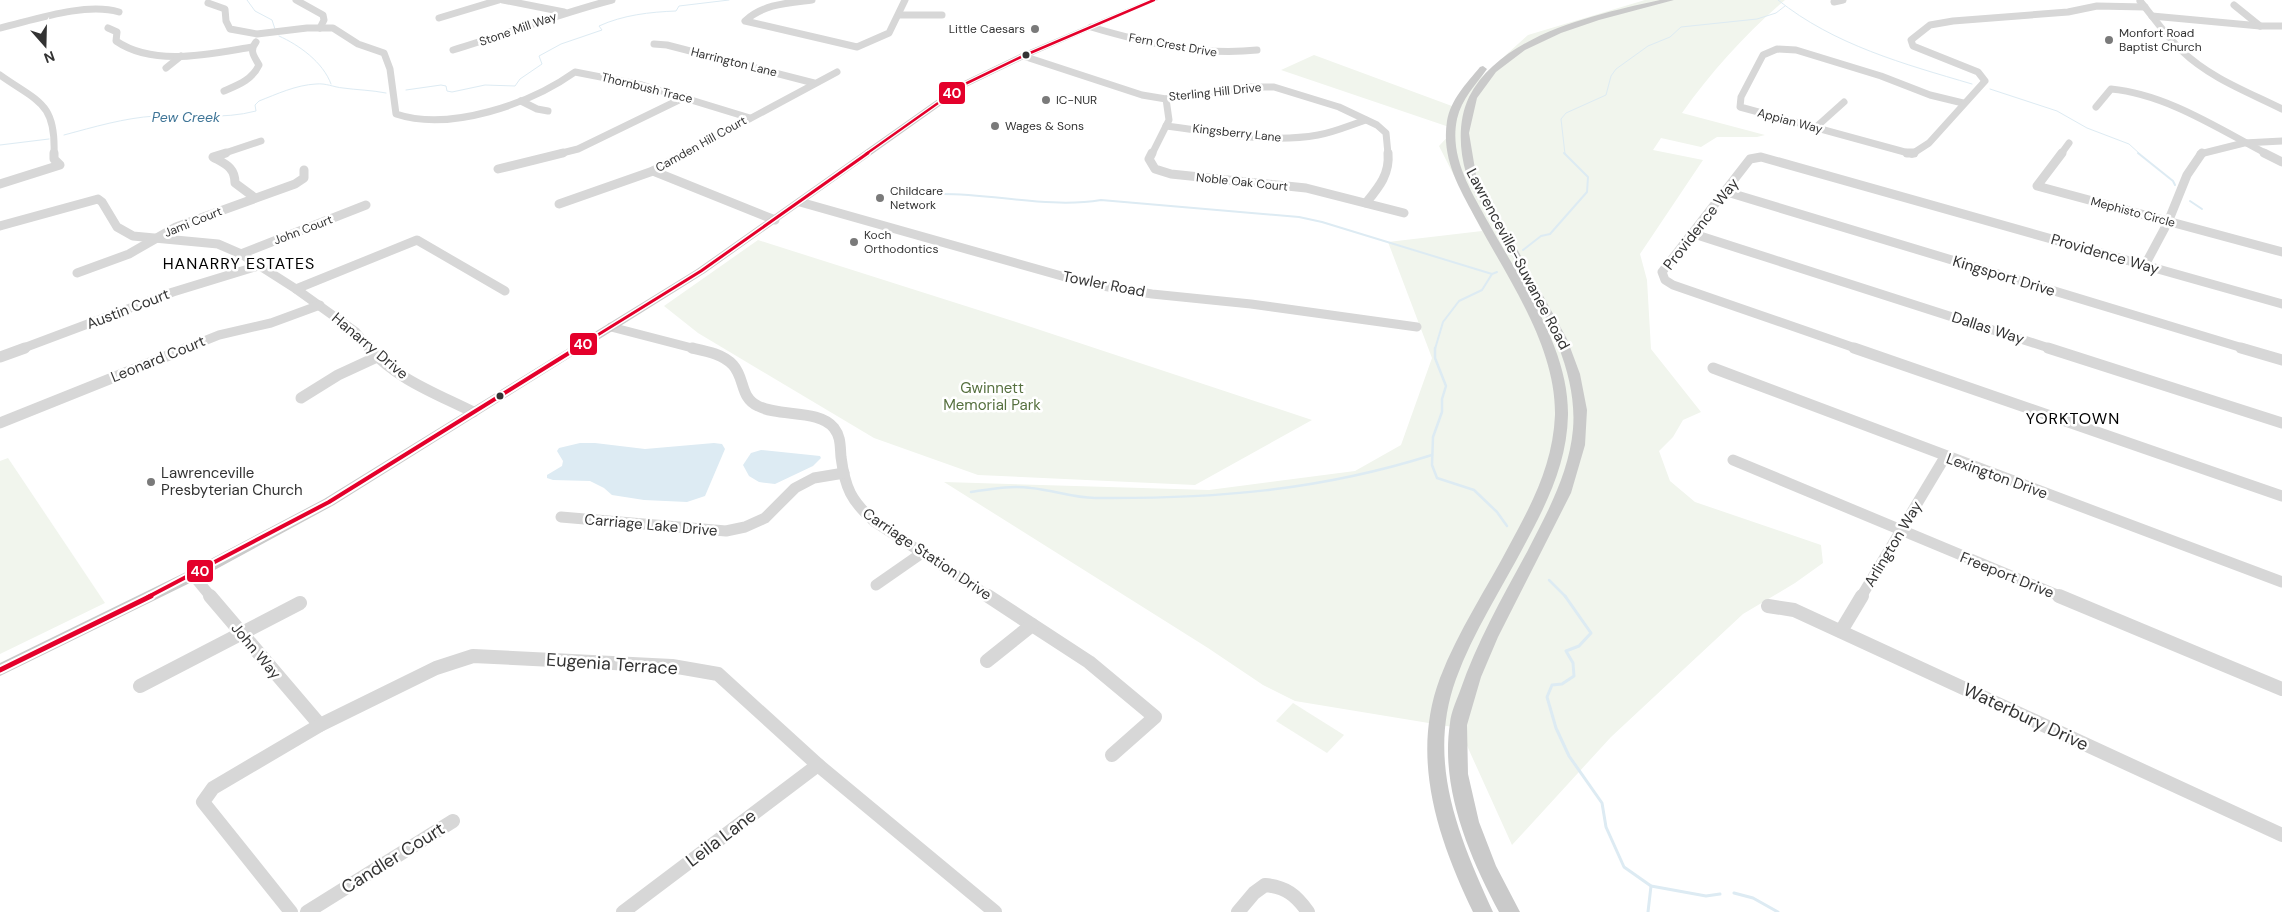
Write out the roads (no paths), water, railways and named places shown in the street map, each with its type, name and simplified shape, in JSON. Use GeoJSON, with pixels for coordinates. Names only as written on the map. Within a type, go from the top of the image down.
{"type":"FeatureCollection","features":[{"type":"Feature","properties":{"kind":"main road"},"geometry":{"type":"LineString","coordinates":[[0,670],[194,575],[329,502],[701,271],[965,84],[1023,56],[1154,0]]}},
{"type":"Feature","properties":{"kind":"main road","name":"Lawrenceville-Suwanee Road"},"geometry":{"type":"LineString","coordinates":[[1484,912],[1452,845],[1445,819],[1436,757],[1437,723],[1444,690],[1459,652],[1544,494],[1554,471],[1560,444],[1562,398],[1553,355],[1542,331],[1457,175],[1452,144],[1452,121],[1461,95],[1496,57],[1539,35],[1579,18],[1643,3],[1670,0]]}},
{"type":"Feature","properties":{"kind":"main road","name":"Lawrenceville-Suwanee Road"},"geometry":{"type":"LineString","coordinates":[[1510,912],[1478,848],[1464,803],[1459,766],[1458,724],[1476,666],[1567,488],[1578,444],[1580,410],[1572,363],[1551,317],[1471,175],[1466,158],[1464,137],[1465,122],[1469,108],[1480,86],[1508,58],[1539,35]]}},
{"type":"Feature","properties":{"kind":"street"},"geometry":{"type":"LineString","coordinates":[[296,0],[323,15],[324,20],[320,28]]}},
{"type":"Feature","properties":{"kind":"street"},"geometry":{"type":"LineString","coordinates":[[440,18],[501,0],[564,12]]}},
{"type":"Feature","properties":{"kind":"street","name":"Stone Mill Way"},"geometry":{"type":"LineString","coordinates":[[453,50],[519,30],[564,12],[612,0]]}},
{"type":"Feature","properties":{"kind":"street"},"geometry":{"type":"LineString","coordinates":[[812,0],[770,7],[745,21],[857,47],[889,33],[905,0]]}},
{"type":"Feature","properties":{"kind":"street"},"geometry":{"type":"LineString","coordinates":[[1834,2],[1844,0]]}},
{"type":"Feature","properties":{"kind":"street"},"geometry":{"type":"LineString","coordinates":[[2139,0],[2182,51],[2199,65],[2213,75],[2282,108]]}},
{"type":"Feature","properties":{"kind":"street","name":"Thornbush Trace"},"geometry":{"type":"LineString","coordinates":[[208,3],[225,9],[226,21],[230,29],[243,34],[263,36],[320,28],[335,28],[356,43],[384,53],[393,75],[392,103],[396,114],[404,118],[426,121],[442,120],[521,101],[553,87],[575,72],[608,76],[686,97],[750,118]]}},
{"type":"Feature","properties":{"kind":"street","name":"Appian Way"},"geometry":{"type":"LineString","coordinates":[[1964,103],[1930,94],[1881,76],[1796,50],[1777,49],[1762,55],[1740,97],[1740,107],[1912,154],[1929,143],[1985,81],[1978,72],[1913,46],[1911,40],[1930,25],[1953,21],[2068,12],[2085,7],[2108,4],[2145,7]]}},
{"type":"Feature","properties":{"kind":"street"},"geometry":{"type":"LineString","coordinates":[[2234,5],[2260,26]]}},
{"type":"Feature","properties":{"kind":"street"},"geometry":{"type":"LineString","coordinates":[[0,28],[86,10],[111,9],[119,12]]}},
{"type":"Feature","properties":{"kind":"street"},"geometry":{"type":"LineString","coordinates":[[898,15],[942,14]]}},
{"type":"Feature","properties":{"kind":"street"},"geometry":{"type":"LineString","coordinates":[[2152,16],[2260,26],[2282,26]]}},
{"type":"Feature","properties":{"kind":"street","name":"Fern Crest Drive"},"geometry":{"type":"LineString","coordinates":[[1091,27],[1136,39],[1227,54],[1257,50]]}},
{"type":"Feature","properties":{"kind":"street"},"geometry":{"type":"LineString","coordinates":[[108,28],[117,32],[116,41],[123,48],[181,56],[252,47],[263,36]]}},
{"type":"Feature","properties":{"kind":"street","name":"Harrington Lane"},"geometry":{"type":"LineString","coordinates":[[654,44],[667,45],[814,83]]}},
{"type":"Feature","properties":{"kind":"street"},"geometry":{"type":"LineString","coordinates":[[224,91],[248,80],[257,72],[259,65],[252,54],[252,47]]}},
{"type":"Feature","properties":{"kind":"street"},"geometry":{"type":"LineString","coordinates":[[166,68],[181,56]]}},
{"type":"Feature","properties":{"kind":"street","name":"Sterling Hill Drive"},"geometry":{"type":"LineString","coordinates":[[1023,56],[1142,95],[1166,99],[1251,87],[1274,86],[1312,97],[1366,120],[1377,125],[1386,133],[1388,147],[1388,170],[1384,182],[1366,203]]}},
{"type":"Feature","properties":{"kind":"street","name":"Camden Hill Court"},"geometry":{"type":"LineString","coordinates":[[559,204],[615,186],[653,171],[814,83],[838,72]]}},
{"type":"Feature","properties":{"kind":"street"},"geometry":{"type":"LineString","coordinates":[[0,75],[40,104],[50,115],[54,129],[54,159],[59,164],[57,167],[0,184]]}},
{"type":"Feature","properties":{"kind":"street"},"geometry":{"type":"LineString","coordinates":[[2096,107],[2108,90],[2126,91],[2166,104],[2282,162]]}},
{"type":"Feature","properties":{"kind":"street"},"geometry":{"type":"LineString","coordinates":[[498,169],[578,149],[686,97]]}},
{"type":"Feature","properties":{"kind":"street","name":"Noble Oak Court"},"geometry":{"type":"LineString","coordinates":[[1166,99],[1169,120],[1149,159],[1156,169],[1171,174],[1306,188],[1404,213]]}},
{"type":"Feature","properties":{"kind":"street"},"geometry":{"type":"LineString","coordinates":[[521,101],[537,109],[548,111]]}},
{"type":"Feature","properties":{"kind":"street"},"geometry":{"type":"LineString","coordinates":[[1815,128],[1844,102]]}},
{"type":"Feature","properties":{"kind":"street","name":"Kingsberry Lane"},"geometry":{"type":"LineString","coordinates":[[1166,126],[1284,138],[1311,136],[1366,120]]}},
{"type":"Feature","properties":{"kind":"street"},"geometry":{"type":"LineString","coordinates":[[255,198],[234,183],[236,174],[234,170],[213,157],[261,141]]}},
{"type":"Feature","properties":{"kind":"street"},"geometry":{"type":"LineString","coordinates":[[2145,265],[2168,222],[2187,175],[2201,153],[2244,143],[2282,141]]}},
{"type":"Feature","properties":{"kind":"street","name":"Mephisto Circle"},"geometry":{"type":"LineString","coordinates":[[2068,143],[2036,186],[2282,252]]}},
{"type":"Feature","properties":{"kind":"street","name":"Providence Way"},"geometry":{"type":"LineString","coordinates":[[2282,304],[1761,157],[1750,159],[1727,192],[1662,272],[1666,280],[1673,285],[2282,496]]}},
{"type":"Feature","properties":{"kind":"street","name":"Jami Court"},"geometry":{"type":"LineString","coordinates":[[77,273],[129,254],[176,227],[295,184],[304,178],[304,170]]}},
{"type":"Feature","properties":{"kind":"street"},"geometry":{"type":"LineString","coordinates":[[653,171],[687,183],[748,211],[775,220]]}},
{"type":"Feature","properties":{"kind":"street","name":"Kingsport Drive"},"geometry":{"type":"LineString","coordinates":[[1727,192],[2282,360]]}},
{"type":"Feature","properties":{"kind":"street","name":"Hanarry Drive"},"geometry":{"type":"LineString","coordinates":[[0,226],[98,199],[102,202],[117,227],[133,236],[218,244],[240,254],[320,305],[356,332],[377,357],[402,377],[474,412]]}},
{"type":"Feature","properties":{"kind":"street","name":"Towler Road"},"geometry":{"type":"LineString","coordinates":[[800,202],[1090,284],[1152,294],[1261,305],[1417,327]]}},
{"type":"Feature","properties":{"kind":"street","name":"John Court"},"geometry":{"type":"LineString","coordinates":[[240,254],[366,205]]}},
{"type":"Feature","properties":{"kind":"street","name":"Dallas Way"},"geometry":{"type":"LineString","coordinates":[[1694,234],[2282,423]]}},
{"type":"Feature","properties":{"kind":"street"},"geometry":{"type":"LineString","coordinates":[[296,289],[417,240],[505,291]]}},
{"type":"Feature","properties":{"kind":"street","name":"Austin Court"},"geometry":{"type":"LineString","coordinates":[[0,357],[173,292],[258,266]]}},
{"type":"Feature","properties":{"kind":"street","name":"Leonard Court"},"geometry":{"type":"LineString","coordinates":[[0,423],[219,335],[271,323],[320,305]]}},
{"type":"Feature","properties":{"kind":"street","name":"Carriage Station Drive"},"geometry":{"type":"LineString","coordinates":[[611,327],[716,354],[729,361],[737,371],[742,392],[757,406],[778,413],[818,417],[833,426],[838,434],[846,490],[856,506],[875,522],[1089,662],[1155,717],[1112,755]]}},
{"type":"Feature","properties":{"kind":"street"},"geometry":{"type":"LineString","coordinates":[[301,398],[320,384],[340,373],[377,357]]}},
{"type":"Feature","properties":{"kind":"street","name":"Lexington Drive"},"geometry":{"type":"LineString","coordinates":[[1713,368],[2282,582]]}},
{"type":"Feature","properties":{"kind":"street","name":"Arlington Way"},"geometry":{"type":"LineString","coordinates":[[1841,631],[1902,532],[1945,456]]}},
{"type":"Feature","properties":{"kind":"street","name":"Freeport Drive"},"geometry":{"type":"LineString","coordinates":[[1733,460],[2282,689]]}},
{"type":"Feature","properties":{"kind":"street","name":"Carriage Lake Drive"},"geometry":{"type":"LineString","coordinates":[[561,516],[726,532],[745,527],[765,518],[795,488],[814,478],[844,473]]}},
{"type":"Feature","properties":{"kind":"street"},"geometry":{"type":"LineString","coordinates":[[876,585],[922,553]]}},
{"type":"Feature","properties":{"kind":"street","name":"John Way"},"geometry":{"type":"LineString","coordinates":[[194,575],[242,635],[320,725]]}},
{"type":"Feature","properties":{"kind":"street"},"geometry":{"type":"LineString","coordinates":[[140,686],[242,635],[300,603]]}},
{"type":"Feature","properties":{"kind":"street","name":"Waterbury Drive"},"geometry":{"type":"LineString","coordinates":[[1768,606],[1794,610],[2282,835]]}},
{"type":"Feature","properties":{"kind":"street"},"geometry":{"type":"LineString","coordinates":[[987,661],[1032,625]]}},
{"type":"Feature","properties":{"kind":"street","name":"Eugenia Terrace"},"geometry":{"type":"LineString","coordinates":[[291,912],[203,802],[212,788],[320,725],[436,668],[473,656],[672,666],[718,674],[818,765],[995,912]]}},
{"type":"Feature","properties":{"kind":"street","name":"Leila Lane"},"geometry":{"type":"LineString","coordinates":[[627,911],[818,765]]}},
{"type":"Feature","properties":{"kind":"street","name":"Candler Court"},"geometry":{"type":"LineString","coordinates":[[307,912],[453,821]]}},
{"type":"Feature","properties":{"kind":"street"},"geometry":{"type":"LineString","coordinates":[[1238,912],[1254,893],[1265,885],[1281,886],[1295,894],[1308,912]]}},
{"type":"Feature","properties":{"kind":"waterway"},"geometry":{"type":"LineString","coordinates":[[247,0],[255,11],[272,20],[275,29]]}},
{"type":"Feature","properties":{"kind":"waterway","name":"Pew Creek"},"geometry":{"type":"LineString","coordinates":[[406,90],[441,85],[446,86],[447,91],[452,92],[485,85],[515,86],[520,79],[542,64],[539,56],[561,44],[602,30],[599,26],[608,22],[637,15],[676,11],[679,6],[729,0]]}},
{"type":"Feature","properties":{"kind":"waterway"},"geometry":{"type":"LineString","coordinates":[[1778,0],[1800,16],[1846,41],[1921,69],[1972,84]]}},
{"type":"Feature","properties":{"kind":"waterway"},"geometry":{"type":"LineString","coordinates":[[1565,154],[1561,119],[1566,113],[1606,95],[1611,76],[1616,69],[1648,46],[1670,37],[1681,27],[1757,19],[1776,13],[1785,6]]}},
{"type":"Feature","properties":{"kind":"waterway"},"geometry":{"type":"LineString","coordinates":[[279,36],[310,55],[322,68],[331,84]]}},
{"type":"Feature","properties":{"kind":"waterway","name":"Pew Creek"},"geometry":{"type":"LineString","coordinates":[[64,135],[109,123],[143,117],[243,114],[256,111],[255,105],[259,101],[287,90],[316,84],[386,93]]}},
{"type":"Feature","properties":{"kind":"waterway"},"geometry":{"type":"LineString","coordinates":[[1990,89],[2057,111],[2087,128],[2129,144],[2140,154]]}},
{"type":"Feature","properties":{"kind":"waterway","name":"Pew Creek"},"geometry":{"type":"LineString","coordinates":[[0,145],[49,139]]}},
{"type":"Feature","properties":{"kind":"waterway"},"geometry":{"type":"LineString","coordinates":[[2138,153],[2173,181],[2175,185]]}},
{"type":"Feature","properties":{"kind":"waterway"},"geometry":{"type":"LineString","coordinates":[[1523,250],[1541,236],[1550,234],[1587,192],[1588,177],[1565,154]]}},
{"type":"Feature","properties":{"kind":"waterway"},"geometry":{"type":"LineString","coordinates":[[934,194],[976,195],[1059,203],[1101,200],[1299,217],[1322,222],[1492,274]]}},
{"type":"Feature","properties":{"kind":"waterway"},"geometry":{"type":"LineString","coordinates":[[2190,201],[2202,209]]}},
{"type":"Feature","properties":{"kind":"waterway"},"geometry":{"type":"LineString","coordinates":[[1492,274],[1497,272]]}},
{"type":"Feature","properties":{"kind":"waterway"},"geometry":{"type":"LineString","coordinates":[[1435,349],[1443,322],[1459,301],[1482,290],[1492,274]]}},
{"type":"Feature","properties":{"kind":"waterway"},"geometry":{"type":"LineString","coordinates":[[1435,349],[1435,358],[1446,386],[1442,399],[1442,412],[1433,437],[1432,465],[1437,478],[1474,490],[1497,512],[1507,526]]}},
{"type":"Feature","properties":{"kind":"waterway"},"geometry":{"type":"LineString","coordinates":[[971,492],[1024,487],[1095,498],[1181,497],[1223,494],[1306,485],[1348,477],[1432,455]]}},
{"type":"Feature","properties":{"kind":"waterway"},"geometry":{"type":"LineString","coordinates":[[1549,580],[1565,596]]}},
{"type":"Feature","properties":{"kind":"waterway"},"geometry":{"type":"LineString","coordinates":[[1565,596],[1591,633],[1579,646],[1566,651],[1573,663],[1574,676],[1562,684],[1552,685],[1547,697],[1556,728],[1569,756],[1602,803],[1606,827],[1624,867],[1651,886]]}},
{"type":"Feature","properties":{"kind":"waterway"},"geometry":{"type":"LineString","coordinates":[[1648,912],[1651,886]]}},
{"type":"Feature","properties":{"kind":"waterway"},"geometry":{"type":"LineString","coordinates":[[1651,886],[1706,896],[1720,894]]}},
{"type":"Feature","properties":{"kind":"waterway"},"geometry":{"type":"LineString","coordinates":[[1734,893],[1753,898],[1778,912]]}},
{"type":"Feature","properties":{"kind":"place","name":"Little Caesars"},"geometry":{"type":"Point","coordinates":[1035,29]}},
{"type":"Feature","properties":{"kind":"place","name":"Monfort Road Baptist Church"},"geometry":{"type":"Point","coordinates":[2109,40]}},
{"type":"Feature","properties":{"kind":"place","name":"IC-NUR"},"geometry":{"type":"Point","coordinates":[1046,100]}},
{"type":"Feature","properties":{"kind":"place","name":"Wages & Sons"},"geometry":{"type":"Point","coordinates":[995,126]}},
{"type":"Feature","properties":{"kind":"place","name":"Childcare Network"},"geometry":{"type":"Point","coordinates":[880,198]}},
{"type":"Feature","properties":{"kind":"place","name":"Koch Orthodontics"},"geometry":{"type":"Point","coordinates":[854,242]}},
{"type":"Feature","properties":{"kind":"place","name":"Lawrenceville Presbyterian Church"},"geometry":{"type":"Point","coordinates":[151,482]}},
{"type":"Feature","properties":{"kind":"district","name":"HANARRY ESTATES"},"geometry":{"type":"Point","coordinates":[239,263]}},
{"type":"Feature","properties":{"kind":"district","name":"YORKTOWN"},"geometry":{"type":"Point","coordinates":[2073,418]}},
{"type":"Feature","properties":{"kind":"park label","name":"Gwinnett Memorial Park"},"geometry":{"type":"Point","coordinates":[992,396]}}]}
